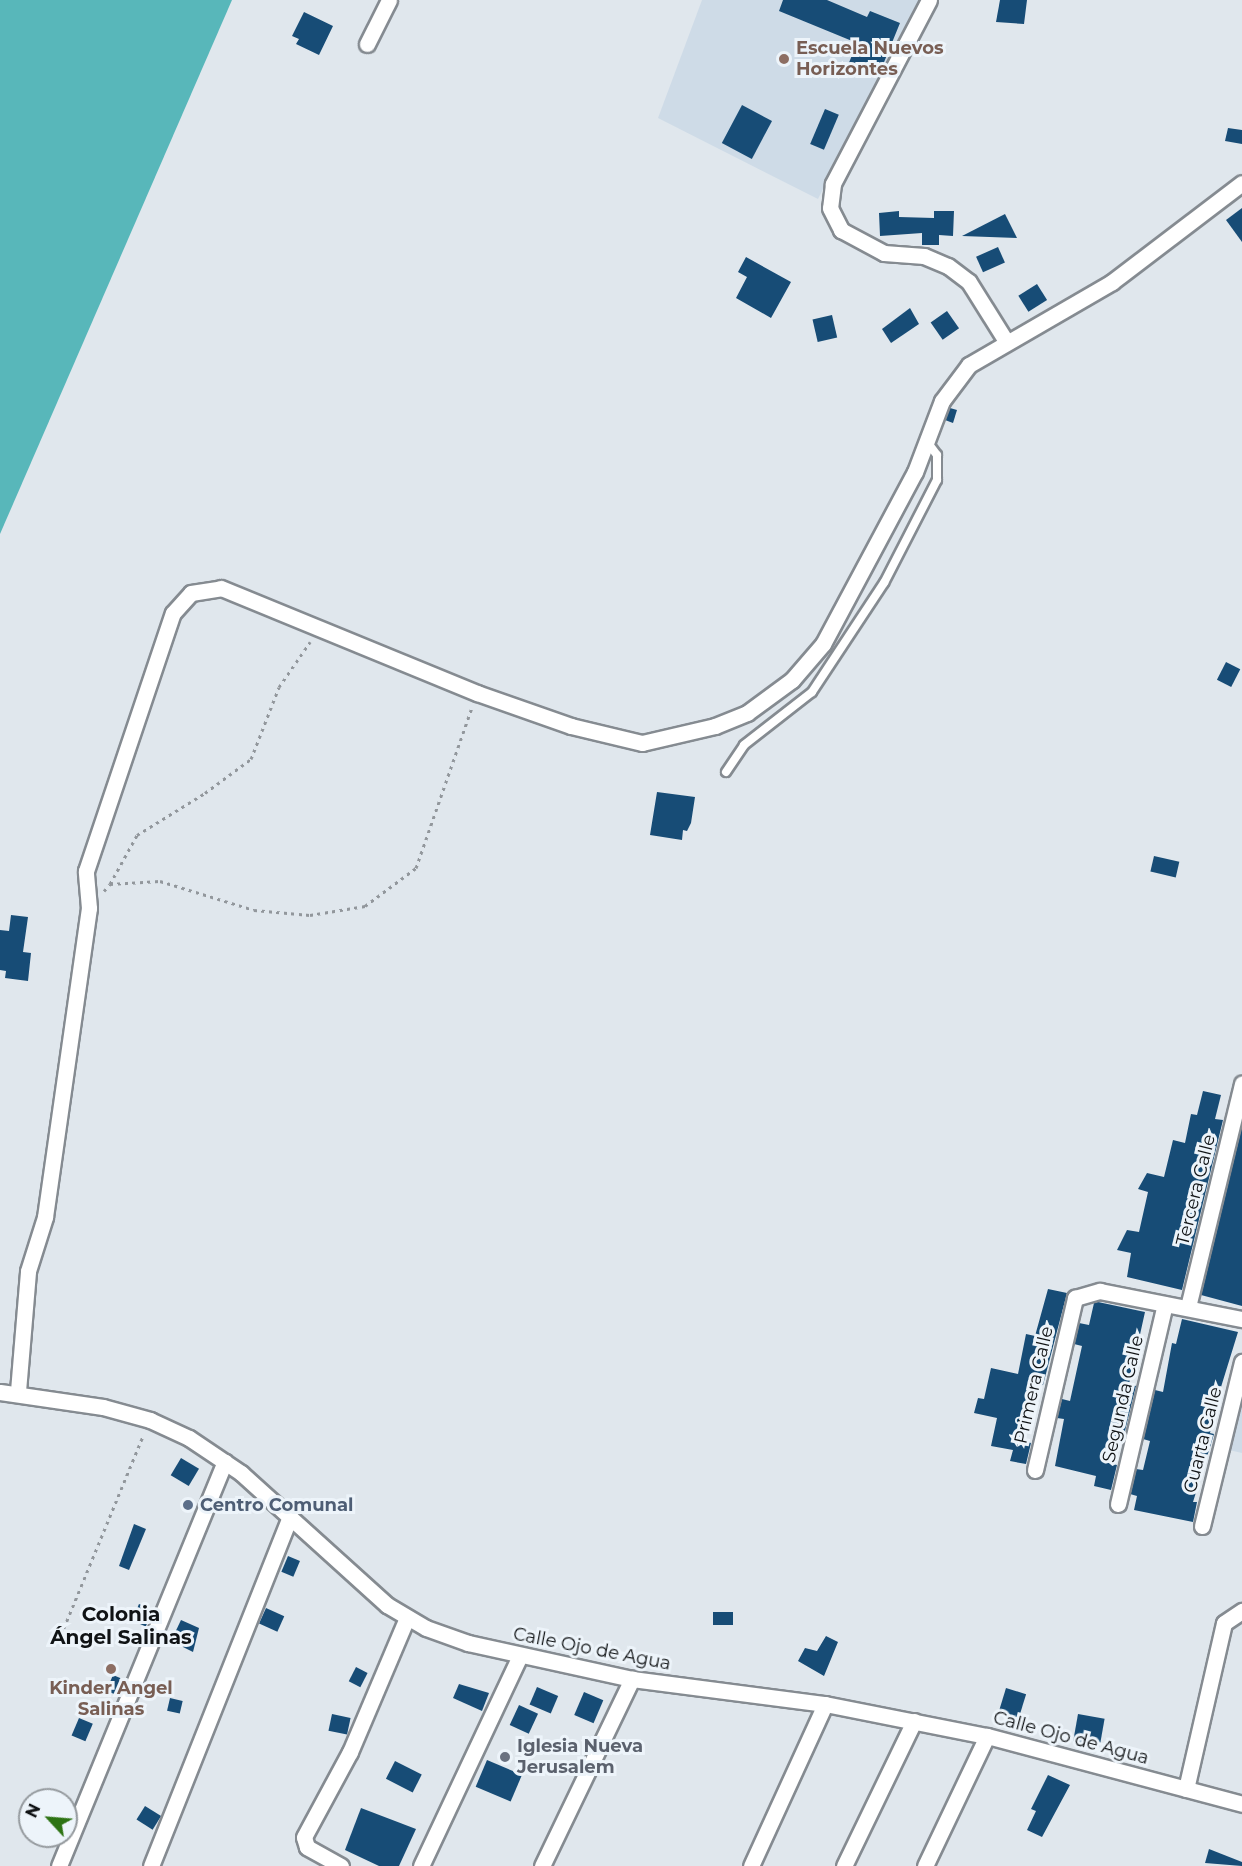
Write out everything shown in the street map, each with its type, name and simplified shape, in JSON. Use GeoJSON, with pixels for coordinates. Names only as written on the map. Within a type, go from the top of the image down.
{"type":"FeatureCollection","features":[{"type":"Feature","properties":{"kind":"street"},"geometry":{"type":"LineString","coordinates":[[367,44],[389,0]]}},
{"type":"Feature","properties":{"kind":"street"},"geometry":{"type":"LineString","coordinates":[[929,0],[833,184],[830,208],[841,230],[884,253],[924,256],[948,266],[969,282],[1006,341]]}},
{"type":"Feature","properties":{"kind":"street"},"geometry":{"type":"LineString","coordinates":[[18,1391],[28,1271],[45,1217],[89,908],[87,871],[173,613],[190,593],[221,588],[477,693],[571,726],[642,743],[715,726],[747,713],[792,680],[823,644],[928,443],[942,401],[953,382],[969,365],[1006,341],[1112,282],[1242,183]]}},
{"type":"Feature","properties":{"kind":"street","name":"Tercera Calle"},"geometry":{"type":"LineString","coordinates":[[1188,1307],[1242,1083]]}},
{"type":"Feature","properties":{"kind":"street","name":"Primera Calle"},"geometry":{"type":"LineString","coordinates":[[1035,1470],[1075,1298],[1100,1291],[1165,1304]]}},
{"type":"Feature","properties":{"kind":"street"},"geometry":{"type":"LineString","coordinates":[[1165,1304],[1242,1319]]}},
{"type":"Feature","properties":{"kind":"street","name":"Segunda Calle"},"geometry":{"type":"LineString","coordinates":[[1118,1504],[1165,1304]]}},
{"type":"Feature","properties":{"kind":"street","name":"Cuarta Calle"},"geometry":{"type":"LineString","coordinates":[[1202,1526],[1242,1362]]}},
{"type":"Feature","properties":{"kind":"street","name":"Calle Ojo de Agua"},"geometry":{"type":"LineString","coordinates":[[0,1392],[18,1391],[150,1419],[189,1438],[225,1462],[290,1517],[367,1589],[407,1618],[468,1643],[632,1679],[825,1704],[987,1736],[1242,1804]]}},
{"type":"Feature","properties":{"kind":"street"},"geometry":{"type":"LineString","coordinates":[[59,1866],[225,1462]]}},
{"type":"Feature","properties":{"kind":"street"},"geometry":{"type":"LineString","coordinates":[[151,1866],[290,1517]]}},
{"type":"Feature","properties":{"kind":"street"},"geometry":{"type":"LineString","coordinates":[[1186,1789],[1224,1623],[1242,1611]]}},
{"type":"Feature","properties":{"kind":"street"},"geometry":{"type":"LineString","coordinates":[[341,1866],[307,1847],[304,1838],[350,1752],[407,1618]]}},
{"type":"Feature","properties":{"kind":"street"},"geometry":{"type":"LineString","coordinates":[[421,1866],[520,1656]]}},
{"type":"Feature","properties":{"kind":"street"},"geometry":{"type":"LineString","coordinates":[[542,1866],[632,1679]]}},
{"type":"Feature","properties":{"kind":"street"},"geometry":{"type":"LineString","coordinates":[[751,1866],[825,1704]]}},
{"type":"Feature","properties":{"kind":"street"},"geometry":{"type":"LineString","coordinates":[[844,1866],[914,1721]]}},
{"type":"Feature","properties":{"kind":"street"},"geometry":{"type":"LineString","coordinates":[[926,1866],[987,1736]]}},
{"type":"Feature","properties":{"kind":"lane"},"geometry":{"type":"LineString","coordinates":[[726,772],[744,745],[812,692],[884,583],[937,480],[937,455],[928,443]]}},
{"type":"Feature","properties":{"kind":"path"},"geometry":{"type":"LineString","coordinates":[[89,908],[110,884],[137,835],[205,793],[251,759],[279,687],[308,643],[335,635]]}},
{"type":"Feature","properties":{"kind":"path"},"geometry":{"type":"LineString","coordinates":[[110,884],[160,881],[254,910],[310,915],[365,906],[416,868],[477,693]]}},
{"type":"Feature","properties":{"kind":"path"},"geometry":{"type":"LineString","coordinates":[[61,1635],[150,1419]]}},
{"type":"Feature","properties":{"kind":"shaded area","name":"Escuela Nuevos Horizontes"},"geometry":{"type":"Polygon","coordinates":[[[702,0],[919,0],[818,199],[658,118],[702,0]]]}},
{"type":"Feature","properties":{"kind":"shaded area"},"geometry":{"type":"Polygon","coordinates":[[[1242,1392],[1242,1453],[1229,1450],[1242,1392]]]}},
{"type":"Feature","properties":{"kind":"water"},"geometry":{"type":"Polygon","coordinates":[[[0,0],[232,0],[0,534],[0,0]]]}},
{"type":"Feature","properties":{"kind":"building"},"geometry":{"type":"Polygon","coordinates":[[[783,0],[827,0],[867,17],[870,11],[900,23],[878,77],[848,65],[857,43],[779,11],[783,0]]]}},
{"type":"Feature","properties":{"kind":"building"},"geometry":{"type":"Polygon","coordinates":[[[1000,0],[1027,0],[1024,24],[996,22],[1000,0]]]}},
{"type":"Feature","properties":{"kind":"building"},"geometry":{"type":"Polygon","coordinates":[[[304,12],[333,26],[319,55],[296,44],[299,39],[292,36],[304,12]]]}},
{"type":"Feature","properties":{"kind":"building"},"geometry":{"type":"Polygon","coordinates":[[[742,105],[772,121],[752,159],[722,143],[742,105]]]}},
{"type":"Feature","properties":{"kind":"building"},"geometry":{"type":"Polygon","coordinates":[[[825,109],[839,115],[824,150],[810,144],[825,109]]]}},
{"type":"Feature","properties":{"kind":"building"},"geometry":{"type":"Polygon","coordinates":[[[1228,128],[1242,130],[1242,144],[1225,141],[1228,128]]]}},
{"type":"Feature","properties":{"kind":"building"},"geometry":{"type":"Polygon","coordinates":[[[1242,208],[1242,242],[1226,220],[1242,208]]]}},
{"type":"Feature","properties":{"kind":"building"},"geometry":{"type":"Polygon","coordinates":[[[899,211],[899,217],[934,218],[934,211],[954,211],[953,236],[939,235],[939,245],[922,245],[922,233],[880,236],[879,213],[899,211]]]}},
{"type":"Feature","properties":{"kind":"building"},"geometry":{"type":"Polygon","coordinates":[[[1005,214],[1017,238],[962,236],[1005,214]]]}},
{"type":"Feature","properties":{"kind":"building"},"geometry":{"type":"Polygon","coordinates":[[[998,247],[1005,263],[983,272],[976,257],[998,247]]]}},
{"type":"Feature","properties":{"kind":"building"},"geometry":{"type":"Polygon","coordinates":[[[746,257],[791,282],[771,318],[736,298],[747,277],[738,272],[746,257]]]}},
{"type":"Feature","properties":{"kind":"building"},"geometry":{"type":"Polygon","coordinates":[[[1037,284],[1047,300],[1028,312],[1018,296],[1037,284]]]}},
{"type":"Feature","properties":{"kind":"building"},"geometry":{"type":"Polygon","coordinates":[[[910,308],[919,324],[891,343],[882,329],[910,308]]]}},
{"type":"Feature","properties":{"kind":"building"},"geometry":{"type":"Polygon","coordinates":[[[947,311],[959,328],[943,340],[931,322],[947,311]]]}},
{"type":"Feature","properties":{"kind":"building"},"geometry":{"type":"Polygon","coordinates":[[[832,315],[837,337],[818,342],[813,319],[832,315]]]}},
{"type":"Feature","properties":{"kind":"building"},"geometry":{"type":"Polygon","coordinates":[[[950,408],[957,410],[953,423],[945,420],[950,408]]]}},
{"type":"Feature","properties":{"kind":"building"},"geometry":{"type":"Polygon","coordinates":[[[1226,662],[1240,669],[1231,687],[1217,680],[1226,662]]]}},
{"type":"Feature","properties":{"kind":"building"},"geometry":{"type":"Polygon","coordinates":[[[657,792],[695,797],[691,823],[687,831],[683,830],[682,840],[650,835],[657,792]]]}},
{"type":"Feature","properties":{"kind":"building"},"geometry":{"type":"Polygon","coordinates":[[[1154,856],[1179,862],[1176,877],[1150,872],[1154,856]]]}},
{"type":"Feature","properties":{"kind":"building"},"geometry":{"type":"Polygon","coordinates":[[[11,915],[28,917],[23,952],[31,953],[28,981],[5,978],[6,971],[0,970],[0,930],[9,931],[11,915]]]}},
{"type":"Feature","properties":{"kind":"building"},"geometry":{"type":"Polygon","coordinates":[[[1203,1091],[1221,1095],[1215,1119],[1223,1120],[1182,1290],[1127,1277],[1131,1253],[1117,1250],[1127,1230],[1139,1232],[1148,1192],[1138,1189],[1147,1173],[1164,1177],[1173,1140],[1185,1143],[1191,1114],[1197,1115],[1203,1091]]]}},
{"type":"Feature","properties":{"kind":"building"},"geometry":{"type":"Polygon","coordinates":[[[1242,1125],[1242,1306],[1201,1295],[1242,1125]]]}},
{"type":"Feature","properties":{"kind":"building"},"geometry":{"type":"Polygon","coordinates":[[[1048,1289],[1067,1293],[1043,1385],[1035,1384],[1023,1441],[1031,1443],[1026,1464],[1010,1461],[1013,1450],[991,1446],[997,1418],[974,1413],[978,1398],[984,1399],[991,1368],[1018,1374],[1026,1334],[1035,1336],[1048,1289]]]}},
{"type":"Feature","properties":{"kind":"building"},"geometry":{"type":"Polygon","coordinates":[[[1094,1303],[1145,1312],[1129,1384],[1136,1386],[1124,1435],[1118,1434],[1112,1458],[1112,1464],[1117,1465],[1111,1490],[1094,1486],[1096,1476],[1055,1466],[1064,1419],[1057,1418],[1062,1399],[1070,1401],[1082,1346],[1074,1344],[1079,1323],[1089,1325],[1094,1303]]]}},
{"type":"Feature","properties":{"kind":"building"},"geometry":{"type":"Polygon","coordinates":[[[1182,1319],[1238,1332],[1217,1400],[1210,1433],[1214,1434],[1193,1502],[1197,1502],[1193,1522],[1134,1510],[1137,1496],[1130,1494],[1136,1469],[1143,1470],[1150,1441],[1143,1439],[1155,1390],[1163,1392],[1172,1343],[1176,1344],[1182,1319]]]}},
{"type":"Feature","properties":{"kind":"building"},"geometry":{"type":"Polygon","coordinates":[[[181,1458],[199,1469],[189,1486],[171,1475],[181,1458]]]}},
{"type":"Feature","properties":{"kind":"building"},"geometry":{"type":"Polygon","coordinates":[[[134,1524],[146,1529],[129,1570],[119,1566],[134,1524]]]}},
{"type":"Feature","properties":{"kind":"building"},"geometry":{"type":"Polygon","coordinates":[[[288,1556],[300,1561],[293,1577],[281,1572],[288,1556]]]}},
{"type":"Feature","properties":{"kind":"building"},"geometry":{"type":"Polygon","coordinates":[[[139,1604],[153,1610],[146,1626],[132,1621],[139,1604]]]}},
{"type":"Feature","properties":{"kind":"building"},"geometry":{"type":"Polygon","coordinates":[[[266,1608],[284,1616],[277,1632],[259,1624],[266,1608]]]}},
{"type":"Feature","properties":{"kind":"building"},"geometry":{"type":"Polygon","coordinates":[[[713,1612],[733,1612],[733,1625],[713,1625],[713,1612]]]}},
{"type":"Feature","properties":{"kind":"building"},"geometry":{"type":"Polygon","coordinates":[[[181,1620],[199,1628],[193,1652],[171,1641],[181,1620]]]}},
{"type":"Feature","properties":{"kind":"building"},"geometry":{"type":"Polygon","coordinates":[[[826,1636],[838,1642],[824,1676],[798,1661],[805,1648],[817,1651],[826,1636]]]}},
{"type":"Feature","properties":{"kind":"building"},"geometry":{"type":"Polygon","coordinates":[[[356,1667],[368,1673],[360,1687],[349,1681],[356,1667]]]}},
{"type":"Feature","properties":{"kind":"building"},"geometry":{"type":"Polygon","coordinates":[[[113,1675],[125,1680],[118,1696],[106,1691],[113,1675]]]}},
{"type":"Feature","properties":{"kind":"building"},"geometry":{"type":"Polygon","coordinates":[[[459,1684],[489,1693],[482,1711],[453,1698],[459,1684]]]}},
{"type":"Feature","properties":{"kind":"building"},"geometry":{"type":"Polygon","coordinates":[[[537,1687],[558,1696],[551,1713],[530,1704],[537,1687]]]}},
{"type":"Feature","properties":{"kind":"building"},"geometry":{"type":"Polygon","coordinates":[[[1006,1688],[1026,1694],[1019,1718],[999,1712],[1006,1688]]]}},
{"type":"Feature","properties":{"kind":"building"},"geometry":{"type":"Polygon","coordinates":[[[584,1692],[603,1700],[594,1723],[574,1715],[584,1692]]]}},
{"type":"Feature","properties":{"kind":"building"},"geometry":{"type":"Polygon","coordinates":[[[170,1698],[183,1701],[180,1714],[167,1711],[170,1698]]]}},
{"type":"Feature","properties":{"kind":"building"},"geometry":{"type":"Polygon","coordinates":[[[519,1705],[538,1714],[529,1734],[510,1725],[519,1705]]]}},
{"type":"Feature","properties":{"kind":"building"},"geometry":{"type":"Polygon","coordinates":[[[332,1714],[351,1718],[347,1735],[328,1731],[332,1714]]]}},
{"type":"Feature","properties":{"kind":"building"},"geometry":{"type":"Polygon","coordinates":[[[1078,1714],[1105,1719],[1100,1746],[1073,1742],[1078,1714]]]}},
{"type":"Feature","properties":{"kind":"building"},"geometry":{"type":"Polygon","coordinates":[[[79,1718],[93,1724],[85,1741],[72,1735],[79,1718]]]}},
{"type":"Feature","properties":{"kind":"building"},"geometry":{"type":"Polygon","coordinates":[[[487,1760],[522,1775],[511,1802],[476,1787],[487,1760]]]}},
{"type":"Feature","properties":{"kind":"building"},"geometry":{"type":"Polygon","coordinates":[[[395,1761],[422,1775],[413,1792],[386,1779],[395,1761]]]}},
{"type":"Feature","properties":{"kind":"building"},"geometry":{"type":"Polygon","coordinates":[[[1048,1775],[1070,1785],[1042,1837],[1027,1830],[1036,1811],[1031,1809],[1048,1775]]]}},
{"type":"Feature","properties":{"kind":"building"},"geometry":{"type":"Polygon","coordinates":[[[145,1806],[161,1816],[153,1830],[137,1820],[145,1806]]]}},
{"type":"Feature","properties":{"kind":"building"},"geometry":{"type":"Polygon","coordinates":[[[361,1808],[416,1829],[399,1866],[379,1866],[345,1850],[361,1808]]]}},
{"type":"Feature","properties":{"kind":"building"},"geometry":{"type":"Polygon","coordinates":[[[1209,1849],[1242,1862],[1242,1866],[1205,1863],[1209,1849]]]}},
{"type":"Feature","properties":{"kind":"place","name":"Escuela Nuevos Horizontes"},"geometry":{"type":"Point","coordinates":[784,59]}},
{"type":"Feature","properties":{"kind":"place","name":"Centro Comunal"},"geometry":{"type":"Point","coordinates":[188,1505]}},
{"type":"Feature","properties":{"kind":"place","name":"Kinder Angel Salinas"},"geometry":{"type":"Point","coordinates":[111,1669]}},
{"type":"Feature","properties":{"kind":"place","name":"Iglesia Nueva Jerusalem"},"geometry":{"type":"Point","coordinates":[505,1757]}},
{"type":"Feature","properties":{"kind":"district","name":"Colonia Ángel Salinas"},"geometry":{"type":"Point","coordinates":[121,1626]}}]}
